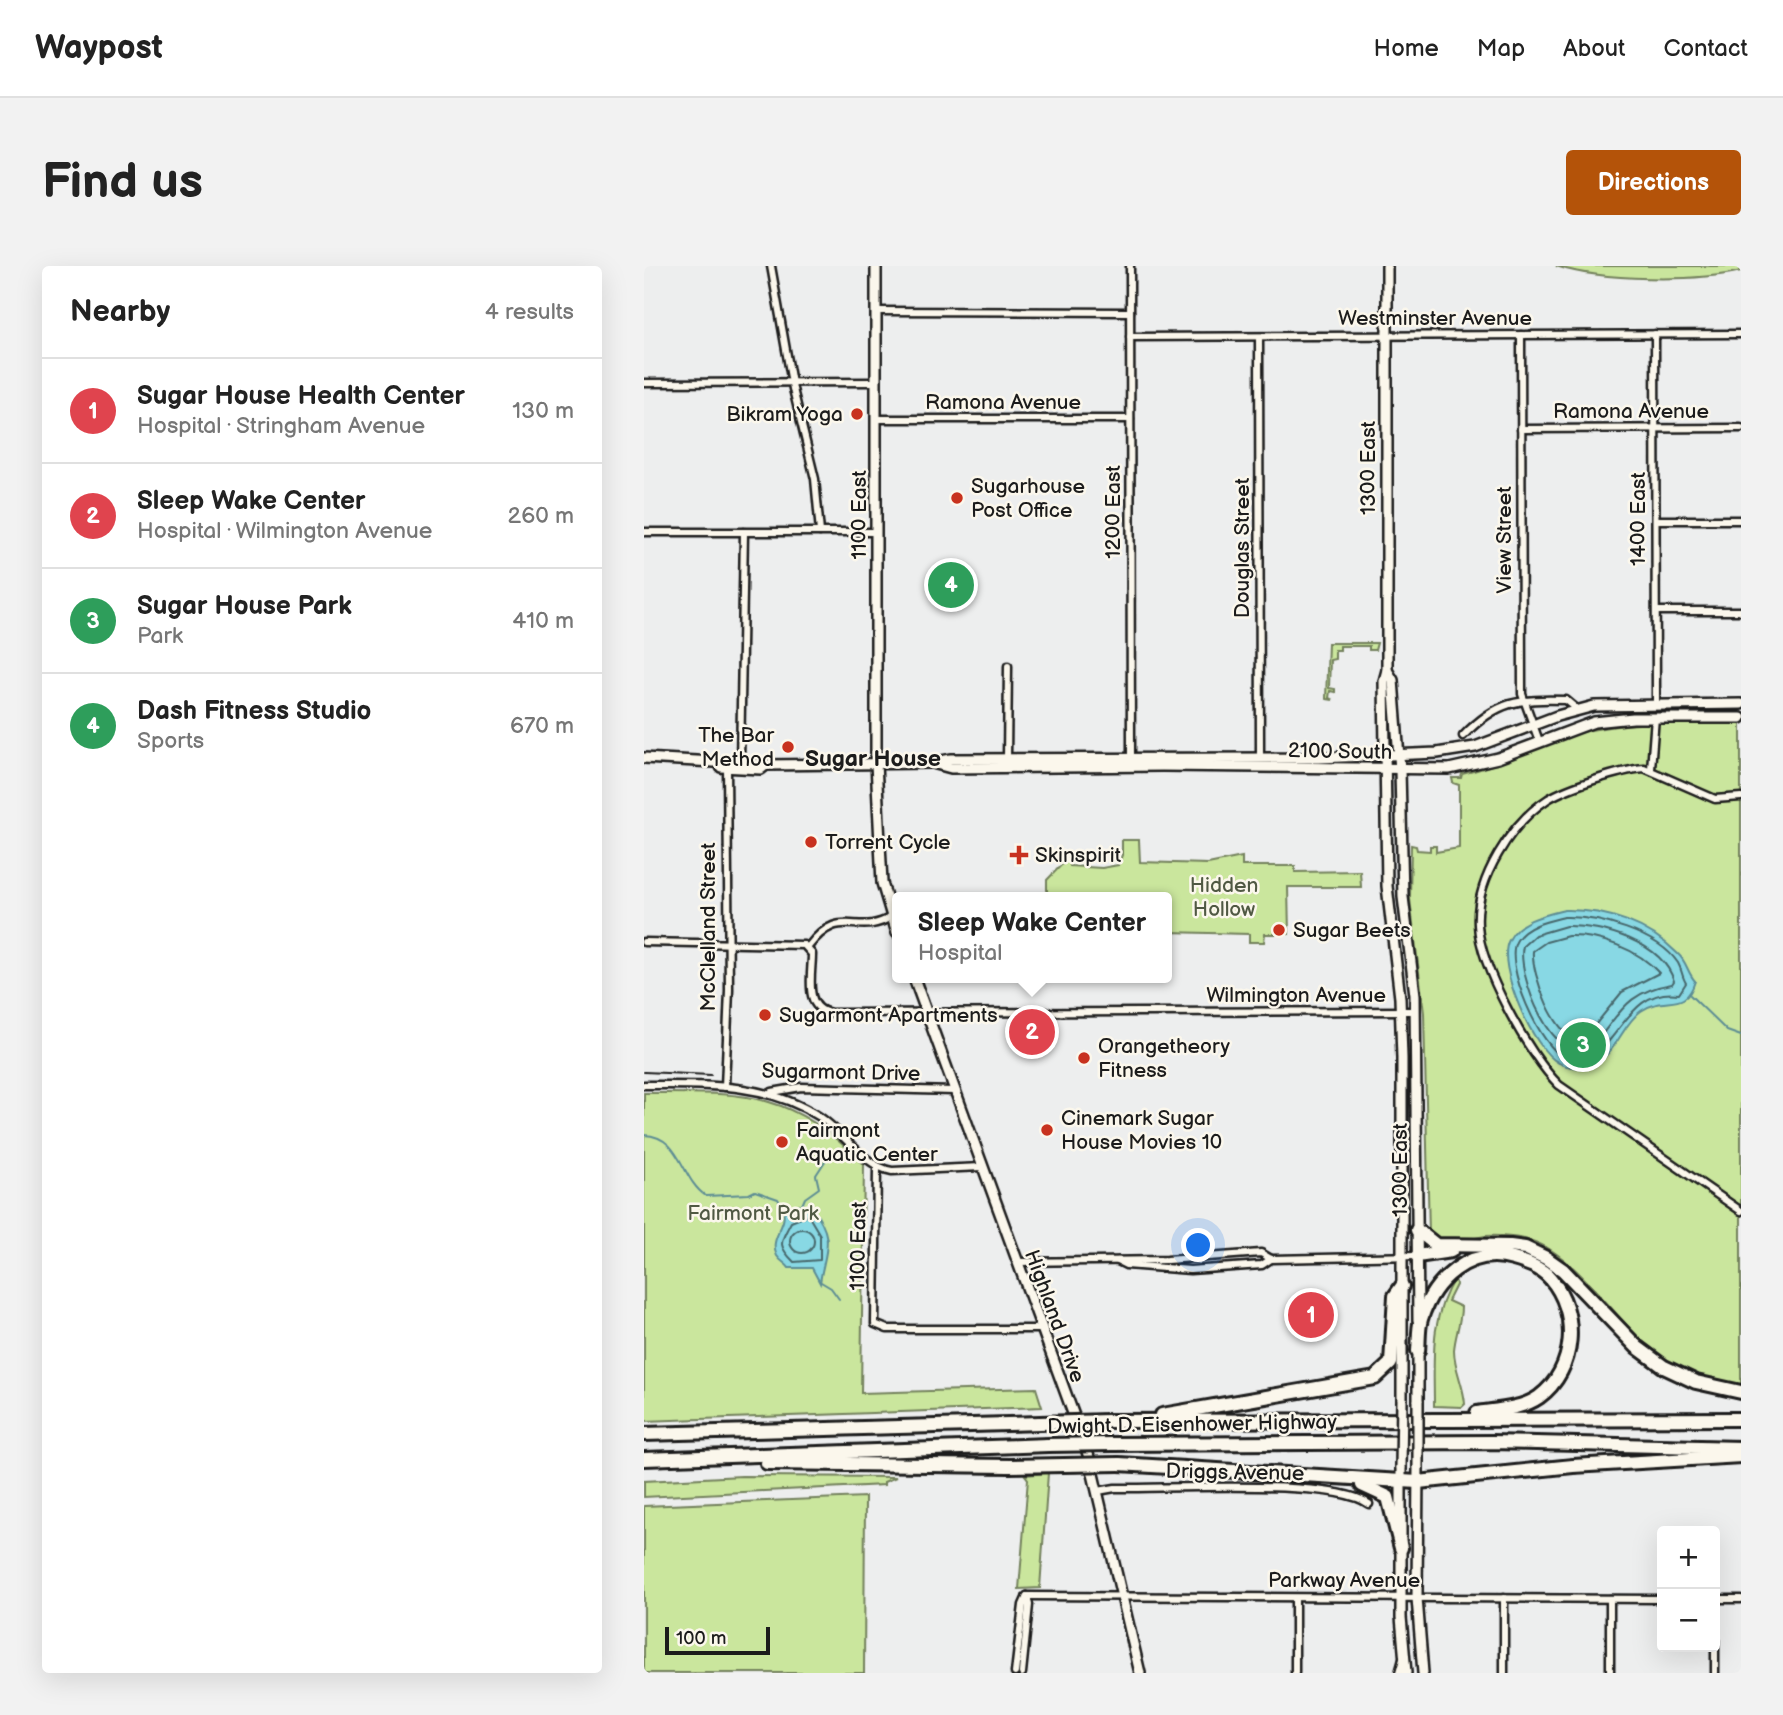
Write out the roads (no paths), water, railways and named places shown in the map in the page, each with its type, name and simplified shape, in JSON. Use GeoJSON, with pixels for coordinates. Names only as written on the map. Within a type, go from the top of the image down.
{"type":"FeatureCollection","features":[{"type":"Feature","properties":{"kind":"highway"},"geometry":{"type":"LineString","coordinates":[[1417,1230],[1436,1245],[1525,1248],[1546,1258],[1563,1270],[1637,1347],[1664,1367],[1696,1382],[1741,1392]]}},
{"type":"Feature","properties":{"kind":"highway"},"geometry":{"type":"LineString","coordinates":[[1417,1256],[1493,1245]]}},
{"type":"Feature","properties":{"kind":"highway"},"geometry":{"type":"LineString","coordinates":[[1418,1351],[1421,1320],[1439,1283],[1454,1269],[1476,1257],[1502,1256],[1533,1265],[1549,1278],[1563,1299],[1571,1345],[1555,1381],[1539,1397],[1518,1406],[1439,1419]]}},
{"type":"Feature","properties":{"kind":"highway"},"geometry":{"type":"LineString","coordinates":[[1125,1421],[1376,1378],[1391,1363],[1394,1350],[1395,1296],[1402,1286]]}},
{"type":"Feature","properties":{"kind":"highway","name":"Dwight D. Eisenhower Highway"},"geometry":{"type":"LineString","coordinates":[[644,1434],[1107,1421],[1741,1419]]}},
{"type":"Feature","properties":{"kind":"highway","name":"Dwight D. Eisenhower Highway"},"geometry":{"type":"LineString","coordinates":[[644,1460],[1112,1444],[1492,1442],[1741,1448]]}},
{"type":"Feature","properties":{"kind":"highway"},"geometry":{"type":"LineString","coordinates":[[644,1460],[896,1467],[1119,1464],[1418,1482],[1573,1466],[1741,1456]]}},
{"type":"Feature","properties":{"kind":"highway"},"geometry":{"type":"LineString","coordinates":[[1352,1480],[1388,1497],[1401,1548]]}},
{"type":"Feature","properties":{"kind":"main road","name":"1100 East"},"geometry":{"type":"LineString","coordinates":[[876,266],[876,763]]}},
{"type":"Feature","properties":{"kind":"main road","name":"1300 East"},"geometry":{"type":"LineString","coordinates":[[1387,266],[1387,670],[1384,681],[1387,886],[1401,1012],[1403,1257],[1400,1482],[1401,1598],[1406,1673]]}},
{"type":"Feature","properties":{"kind":"main road","name":"1300 East"},"geometry":{"type":"LineString","coordinates":[[1387,670],[1393,680],[1400,770],[1402,897],[1415,1011],[1419,1401],[1417,1598],[1423,1673]]}},
{"type":"Feature","properties":{"kind":"main road","name":"2100 South"},"geometry":{"type":"LineString","coordinates":[[644,761],[766,765],[931,763],[951,759],[1088,760],[1399,754],[1469,749],[1578,709],[1607,704],[1741,704]]}},
{"type":"Feature","properties":{"kind":"main road","name":"2100 South"},"geometry":{"type":"LineString","coordinates":[[931,763],[951,768],[1400,770],[1469,766],[1594,722],[1655,718],[1741,718]]}},
{"type":"Feature","properties":{"kind":"main road"},"geometry":{"type":"LineString","coordinates":[[1189,768],[1202,764],[1254,763],[1260,758]]}},
{"type":"Feature","properties":{"kind":"main road"},"geometry":{"type":"LineString","coordinates":[[1056,768],[1057,764],[1083,763],[1088,760]]}},
{"type":"Feature","properties":{"kind":"main road","name":"2100 South"},"geometry":{"type":"LineString","coordinates":[[644,761],[693,762],[727,768],[761,769],[766,765]]}},
{"type":"Feature","properties":{"kind":"main road"},"geometry":{"type":"LineString","coordinates":[[727,768],[744,763]]}},
{"type":"Feature","properties":{"kind":"main road"},"geometry":{"type":"LineString","coordinates":[[876,763],[880,872],[891,917]]}},
{"type":"Feature","properties":{"kind":"main road","name":"Highland Drive"},"geometry":{"type":"LineString","coordinates":[[916,983],[1089,1457],[1140,1673]]}},
{"type":"Feature","properties":{"kind":"street"},"geometry":{"type":"LineString","coordinates":[[771,266],[792,383],[817,490],[820,532]]}},
{"type":"Feature","properties":{"kind":"street","name":"1200 East"},"geometry":{"type":"LineString","coordinates":[[1130,266],[1131,758]]}},
{"type":"Feature","properties":{"kind":"street"},"geometry":{"type":"LineString","coordinates":[[876,311],[1130,312]]}},
{"type":"Feature","properties":{"kind":"street","name":"1400 East"},"geometry":{"type":"LineString","coordinates":[[1655,334],[1657,704]]}},
{"type":"Feature","properties":{"kind":"street","name":"Westminster Avenue"},"geometry":{"type":"LineString","coordinates":[[1130,337],[1741,334]]}},
{"type":"Feature","properties":{"kind":"street","name":"View Street"},"geometry":{"type":"LineString","coordinates":[[1521,335],[1523,700],[1539,741]]}},
{"type":"Feature","properties":{"kind":"street","name":"Douglas Street"},"geometry":{"type":"LineString","coordinates":[[1259,337],[1260,758]]}},
{"type":"Feature","properties":{"kind":"street"},"geometry":{"type":"LineString","coordinates":[[644,383],[876,382]]}},
{"type":"Feature","properties":{"kind":"street","name":"Ramona Avenue"},"geometry":{"type":"LineString","coordinates":[[876,419],[1130,419]]}},
{"type":"Feature","properties":{"kind":"street","name":"Ramona Avenue"},"geometry":{"type":"LineString","coordinates":[[1521,429],[1741,428]]}},
{"type":"Feature","properties":{"kind":"street"},"geometry":{"type":"LineString","coordinates":[[1656,520],[1741,520]]}},
{"type":"Feature","properties":{"kind":"street"},"geometry":{"type":"LineString","coordinates":[[644,532],[876,532]]}},
{"type":"Feature","properties":{"kind":"street"},"geometry":{"type":"LineString","coordinates":[[744,532],[744,763]]}},
{"type":"Feature","properties":{"kind":"street"},"geometry":{"type":"LineString","coordinates":[[1656,611],[1741,611]]}},
{"type":"Feature","properties":{"kind":"street"},"geometry":{"type":"LineString","coordinates":[[1007,759],[1008,666]]}},
{"type":"Feature","properties":{"kind":"street","name":"2100 South"},"geometry":{"type":"LineString","coordinates":[[1463,736],[1493,709],[1523,700],[1566,700],[1578,709]]}},
{"type":"Feature","properties":{"kind":"street"},"geometry":{"type":"LineString","coordinates":[[1651,769],[1655,718]]}},
{"type":"Feature","properties":{"kind":"street","name":"McClelland Street"},"geometry":{"type":"LineString","coordinates":[[725,1087],[729,942],[727,768]]}},
{"type":"Feature","properties":{"kind":"street"},"geometry":{"type":"LineString","coordinates":[[1741,797],[1715,799],[1651,769],[1639,768],[1546,801],[1505,844],[1493,861],[1479,907],[1479,933],[1498,986],[1514,1022],[1544,1071],[1568,1091],[1741,1211]]}},
{"type":"Feature","properties":{"kind":"street"},"geometry":{"type":"LineString","coordinates":[[644,942],[729,942],[808,947],[821,929],[830,925],[874,923],[891,917]]}},
{"type":"Feature","properties":{"kind":"street","name":"Wilmington Avenue"},"geometry":{"type":"LineString","coordinates":[[808,947],[812,954],[812,1000],[823,1012],[1415,1011]]}},
{"type":"Feature","properties":{"kind":"street","name":"Sugarmont Drive"},"geometry":{"type":"LineString","coordinates":[[644,1085],[725,1087],[770,1093],[801,1087],[954,1091]]}},
{"type":"Feature","properties":{"kind":"street"},"geometry":{"type":"LineString","coordinates":[[770,1093],[827,1122],[877,1168],[940,1170],[982,1167]]}},
{"type":"Feature","properties":{"kind":"street","name":"1100 East"},"geometry":{"type":"LineString","coordinates":[[877,1168],[876,1324],[887,1329],[1041,1329]]}},
{"type":"Feature","properties":{"kind":"street"},"geometry":{"type":"LineString","coordinates":[[1017,1262],[1118,1261],[1255,1253],[1271,1259],[1417,1256]]}},
{"type":"Feature","properties":{"kind":"street"},"geometry":{"type":"LineString","coordinates":[[1118,1261],[1126,1265],[1190,1270],[1262,1265],[1271,1259]]}},
{"type":"Feature","properties":{"kind":"street","name":"Driggs Avenue"},"geometry":{"type":"LineString","coordinates":[[1098,1491],[1115,1488],[1302,1489],[1352,1494],[1369,1504]]}},
{"type":"Feature","properties":{"kind":"street"},"geometry":{"type":"LineString","coordinates":[[1015,1673],[1023,1605],[1027,1596]]}},
{"type":"Feature","properties":{"kind":"street"},"geometry":{"type":"LineString","coordinates":[[1022,1673],[1029,1605],[1027,1596]]}},
{"type":"Feature","properties":{"kind":"street","name":"Parkway Avenue"},"geometry":{"type":"LineString","coordinates":[[1027,1596],[1657,1599]]}},
{"type":"Feature","properties":{"kind":"street"},"geometry":{"type":"LineString","coordinates":[[1295,1598],[1295,1673]]}},
{"type":"Feature","properties":{"kind":"street"},"geometry":{"type":"LineString","coordinates":[[1504,1598],[1504,1673]]}},
{"type":"Feature","properties":{"kind":"street"},"geometry":{"type":"LineString","coordinates":[[1610,1599],[1610,1673]]}},
{"type":"Feature","properties":{"kind":"street"},"geometry":{"type":"LineString","coordinates":[[1720,1599],[1741,1599]]}},
{"type":"Feature","properties":{"kind":"street"},"geometry":{"type":"LineString","coordinates":[[1715,1652],[1715,1673]]}},
{"type":"Feature","properties":{"kind":"street"},"geometry":{"type":"LineString","coordinates":[[1399,1673],[1404,1654]]}},
{"type":"Feature","properties":{"kind":"water"},"geometry":{"type":"Polygon","coordinates":[[[1564,910],[1595,912],[1626,920],[1654,934],[1678,954],[1695,981],[1691,991],[1680,1001],[1650,1006],[1641,1011],[1606,1055],[1583,1067],[1570,1067],[1559,1063],[1539,1042],[1519,1006],[1507,968],[1506,952],[1513,933],[1533,919],[1564,910]]]}},
{"type":"Feature","properties":{"kind":"water"},"geometry":{"type":"Polygon","coordinates":[[[800,1205],[812,1208],[820,1219],[827,1238],[820,1283],[812,1268],[789,1268],[777,1256],[775,1250],[776,1238],[784,1216],[783,1210],[796,1213],[800,1205]]]}},
{"type":"Feature","properties":{"kind":"waterway"},"geometry":{"type":"LineString","coordinates":[[1690,995],[1727,1031],[1741,1036]]}},
{"type":"Feature","properties":{"kind":"waterway"},"geometry":{"type":"LineString","coordinates":[[644,1135],[657,1137],[666,1143],[697,1189],[706,1196],[749,1194],[755,1191],[778,1199],[784,1209]]}},
{"type":"Feature","properties":{"kind":"waterway"},"geometry":{"type":"LineString","coordinates":[[802,1205],[805,1198],[819,1188],[816,1175],[831,1152]]}},
{"type":"Feature","properties":{"kind":"waterway"},"geometry":{"type":"LineString","coordinates":[[821,1282],[831,1288],[839,1299]]}},
{"type":"Feature","properties":{"kind":"tram line"},"geometry":{"type":"LineString","coordinates":[[644,1072],[711,1075]]}},
{"type":"Feature","properties":{"kind":"place","name":"Bikram Yoga"},"geometry":{"type":"Point","coordinates":[857,414]}},
{"type":"Feature","properties":{"kind":"place","name":"Sugarhouse Post Office"},"geometry":{"type":"Point","coordinates":[957,498]}},
{"type":"Feature","properties":{"kind":"place","name":"Dash Fitness Studio"},"geometry":{"type":"Point","coordinates":[951,585]}},
{"type":"Feature","properties":{"kind":"place","name":"The Bar Method"},"geometry":{"type":"Point","coordinates":[788,747]}},
{"type":"Feature","properties":{"kind":"place","name":"Torrent Cycle"},"geometry":{"type":"Point","coordinates":[811,842]}},
{"type":"Feature","properties":{"kind":"place","name":"Skinspirit"},"geometry":{"type":"Point","coordinates":[1019,855]}},
{"type":"Feature","properties":{"kind":"place","name":"Sugar Beets"},"geometry":{"type":"Point","coordinates":[1279,930]}},
{"type":"Feature","properties":{"kind":"place","name":"Sugarmont Apartments"},"geometry":{"type":"Point","coordinates":[765,1015]}},
{"type":"Feature","properties":{"kind":"place","name":"Sleep Wake Center"},"geometry":{"type":"Point","coordinates":[1032,1032]}},
{"type":"Feature","properties":{"kind":"place","name":"Sugar House Park"},"geometry":{"type":"Point","coordinates":[1583,1045]}},
{"type":"Feature","properties":{"kind":"place","name":"Orangetheory Fitness"},"geometry":{"type":"Point","coordinates":[1084,1058]}},
{"type":"Feature","properties":{"kind":"place","name":"Cinemark Sugar House Movies 10"},"geometry":{"type":"Point","coordinates":[1047,1130]}},
{"type":"Feature","properties":{"kind":"place","name":"Fairmont Aquatic Center"},"geometry":{"type":"Point","coordinates":[782,1142]}},
{"type":"Feature","properties":{"kind":"place","name":"Sugar House Health Center"},"geometry":{"type":"Point","coordinates":[1311,1315]}},
{"type":"Feature","properties":{"kind":"district","name":"Sugar House"},"geometry":{"type":"Point","coordinates":[873,758]}},
{"type":"Feature","properties":{"kind":"park label","name":"Hidden Hollow"},"geometry":{"type":"Point","coordinates":[1224,897]}},
{"type":"Feature","properties":{"kind":"park label","name":"Fairmont Park"},"geometry":{"type":"Point","coordinates":[753,1213]}}]}
